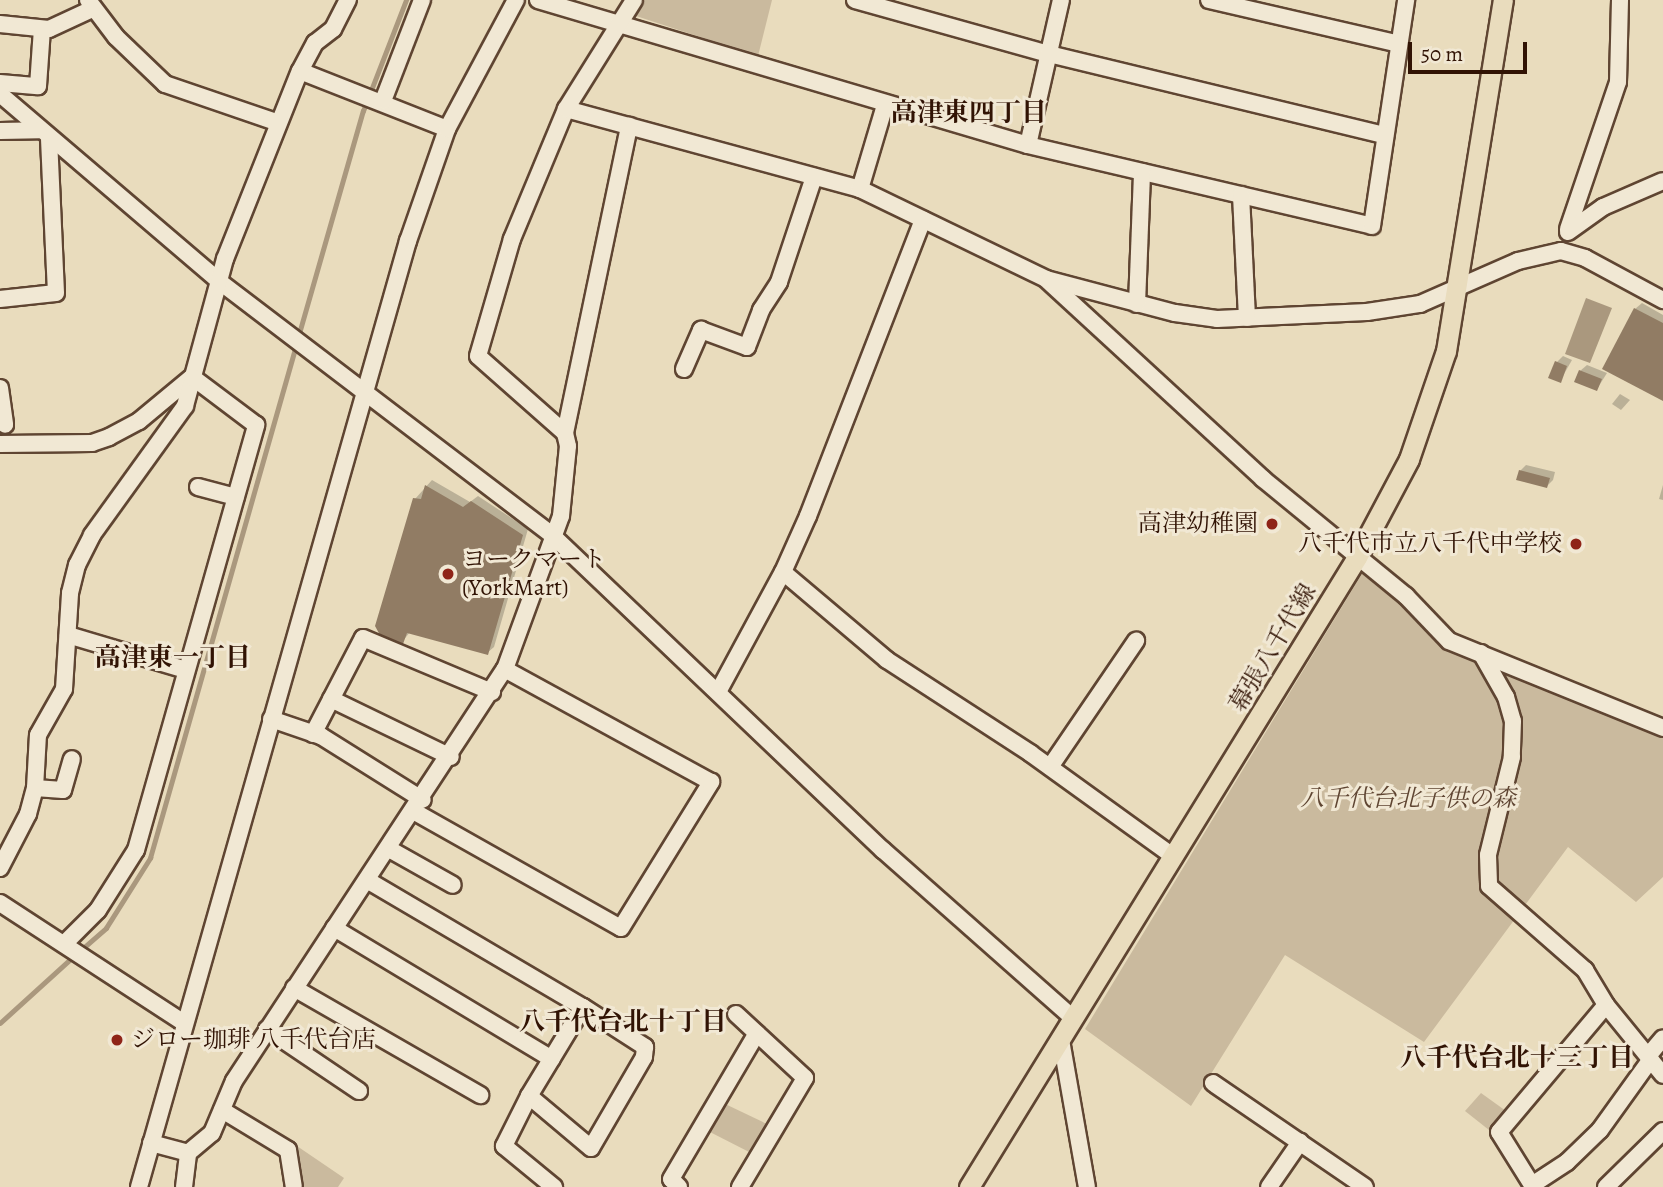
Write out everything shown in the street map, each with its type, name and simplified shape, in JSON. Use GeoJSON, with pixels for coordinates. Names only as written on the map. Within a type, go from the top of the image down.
{"type":"FeatureCollection","features":[{"type":"Feature","properties":{"kind":"main road","name":"幕張八千代線"},"geometry":{"type":"LineString","coordinates":[[969,1187],[1357,557],[1418,437],[1446,351],[1459,289],[1503,0]]}},
{"type":"Feature","properties":{"kind":"street"},"geometry":{"type":"LineString","coordinates":[[0,868],[28,814],[35,788],[38,735],[64,689],[70,593],[84,550],[185,406],[191,377],[220,282],[279,123],[300,71],[315,43],[333,29],[348,0]]}},
{"type":"Feature","properties":{"kind":"street"},"geometry":{"type":"LineString","coordinates":[[380,100],[422,0]]}},
{"type":"Feature","properties":{"kind":"street"},"geometry":{"type":"LineString","coordinates":[[139,1187],[408,241],[447,129],[516,0]]}},
{"type":"Feature","properties":{"kind":"street"},"geometry":{"type":"LineString","coordinates":[[538,0],[1028,145],[1372,226],[1406,0]]}},
{"type":"Feature","properties":{"kind":"street"},"geometry":{"type":"LineString","coordinates":[[565,433],[478,356],[512,239],[566,109],[634,0]]}},
{"type":"Feature","properties":{"kind":"street"},"geometry":{"type":"LineString","coordinates":[[855,0],[1049,54],[1385,135]]}},
{"type":"Feature","properties":{"kind":"street"},"geometry":{"type":"LineString","coordinates":[[1028,145],[1061,0]]}},
{"type":"Feature","properties":{"kind":"street"},"geometry":{"type":"LineString","coordinates":[[1209,0],[1399,44]]}},
{"type":"Feature","properties":{"kind":"street"},"geometry":{"type":"LineString","coordinates":[[1561,251],[1618,82],[1620,0]]}},
{"type":"Feature","properties":{"kind":"street"},"geometry":{"type":"LineString","coordinates":[[0,24],[42,29],[90,4],[165,85],[279,123]]}},
{"type":"Feature","properties":{"kind":"street"},"geometry":{"type":"LineString","coordinates":[[0,83],[38,86],[42,29]]}},
{"type":"Feature","properties":{"kind":"street"},"geometry":{"type":"LineString","coordinates":[[300,71],[380,100],[447,129]]}},
{"type":"Feature","properties":{"kind":"street"},"geometry":{"type":"LineString","coordinates":[[0,94],[220,282],[365,390],[553,537],[883,850],[1074,1019]]}},
{"type":"Feature","properties":{"kind":"street"},"geometry":{"type":"LineString","coordinates":[[860,189],[886,105]]}},
{"type":"Feature","properties":{"kind":"street"},"geometry":{"type":"LineString","coordinates":[[566,109],[860,189],[1046,279],[1137,304],[1217,319],[1367,312],[1420,304],[1518,261],[1561,251],[1585,258],[1663,300]]}},
{"type":"Feature","properties":{"kind":"street"},"geometry":{"type":"LineString","coordinates":[[184,1187],[188,1153],[212,1133],[267,1030],[419,806],[505,669],[561,516],[568,446],[565,433],[629,126]]}},
{"type":"Feature","properties":{"kind":"street"},"geometry":{"type":"LineString","coordinates":[[0,131],[44,134]]}},
{"type":"Feature","properties":{"kind":"street"},"geometry":{"type":"LineString","coordinates":[[0,299],[56,293],[44,134]]}},
{"type":"Feature","properties":{"kind":"street"},"geometry":{"type":"LineString","coordinates":[[1137,304],[1142,172]]}},
{"type":"Feature","properties":{"kind":"street"},"geometry":{"type":"LineString","coordinates":[[684,369],[701,330],[747,347],[761,310],[779,282],[814,177]]}},
{"type":"Feature","properties":{"kind":"street"},"geometry":{"type":"LineString","coordinates":[[1569,229],[1613,202],[1663,181]]}},
{"type":"Feature","properties":{"kind":"street"},"geometry":{"type":"LineString","coordinates":[[1241,195],[1247,318]]}},
{"type":"Feature","properties":{"kind":"street"},"geometry":{"type":"LineString","coordinates":[[718,692],[783,572],[843,434],[923,220]]}},
{"type":"Feature","properties":{"kind":"street"},"geometry":{"type":"LineString","coordinates":[[1046,279],[1263,479],[1406,596],[1449,640],[1663,727]]}},
{"type":"Feature","properties":{"kind":"street"},"geometry":{"type":"LineString","coordinates":[[0,444],[93,443],[139,421],[191,377]]}},
{"type":"Feature","properties":{"kind":"street"},"geometry":{"type":"LineString","coordinates":[[66,946],[99,910],[136,850],[256,425],[191,377]]}},
{"type":"Feature","properties":{"kind":"street"},"geometry":{"type":"LineString","coordinates":[[0,388],[5,425]]}},
{"type":"Feature","properties":{"kind":"street"},"geometry":{"type":"LineString","coordinates":[[198,487],[236,497]]}},
{"type":"Feature","properties":{"kind":"street"},"geometry":{"type":"LineString","coordinates":[[783,572],[887,660],[1050,768],[1174,857]]}},
{"type":"Feature","properties":{"kind":"street"},"geometry":{"type":"LineString","coordinates":[[68,635],[186,670]]}},
{"type":"Feature","properties":{"kind":"street"},"geometry":{"type":"LineString","coordinates":[[313,734],[363,638],[492,692]]}},
{"type":"Feature","properties":{"kind":"street"},"geometry":{"type":"LineString","coordinates":[[1050,768],[1136,641]]}},
{"type":"Feature","properties":{"kind":"street"},"geometry":{"type":"LineString","coordinates":[[1482,653],[1506,696],[1513,721],[1512,757],[1488,855],[1489,886],[1585,970],[1606,1005],[1663,1075]]}},
{"type":"Feature","properties":{"kind":"street"},"geometry":{"type":"LineString","coordinates":[[271,719],[313,734],[419,806],[621,928],[711,782],[505,669]]}},
{"type":"Feature","properties":{"kind":"street"},"geometry":{"type":"LineString","coordinates":[[331,699],[451,757]]}},
{"type":"Feature","properties":{"kind":"street"},"geometry":{"type":"LineString","coordinates":[[35,788],[63,790],[72,759]]}},
{"type":"Feature","properties":{"kind":"street"},"geometry":{"type":"LineString","coordinates":[[389,849],[453,885]]}},
{"type":"Feature","properties":{"kind":"street"},"geometry":{"type":"LineString","coordinates":[[367,880],[583,1007],[645,1047],[644,1057],[591,1148],[529,1096]]}},
{"type":"Feature","properties":{"kind":"street"},"geometry":{"type":"LineString","coordinates":[[0,903],[184,1023]]}},
{"type":"Feature","properties":{"kind":"street"},"geometry":{"type":"LineString","coordinates":[[334,928],[552,1059]]}},
{"type":"Feature","properties":{"kind":"street"},"geometry":{"type":"LineString","coordinates":[[294,988],[480,1095]]}},
{"type":"Feature","properties":{"kind":"street"},"geometry":{"type":"LineString","coordinates":[[1606,1005],[1499,1132],[1532,1185],[1567,1162],[1600,1130],[1663,1038]]}},
{"type":"Feature","properties":{"kind":"street"},"geometry":{"type":"LineString","coordinates":[[554,1187],[504,1146],[529,1096],[583,1007]]}},
{"type":"Feature","properties":{"kind":"street"},"geometry":{"type":"LineString","coordinates":[[736,1014],[805,1078],[740,1187]]}},
{"type":"Feature","properties":{"kind":"street"},"geometry":{"type":"LineString","coordinates":[[267,1030],[359,1091]]}},
{"type":"Feature","properties":{"kind":"street"},"geometry":{"type":"LineString","coordinates":[[679,1187],[671,1179],[757,1033]]}},
{"type":"Feature","properties":{"kind":"street"},"geometry":{"type":"LineString","coordinates":[[1061,1040],[1087,1187]]}},
{"type":"Feature","properties":{"kind":"street"},"geometry":{"type":"LineString","coordinates":[[1213,1083],[1365,1187]]}},
{"type":"Feature","properties":{"kind":"street"},"geometry":{"type":"LineString","coordinates":[[222,1110],[288,1150],[293,1187]]}},
{"type":"Feature","properties":{"kind":"street"},"geometry":{"type":"LineString","coordinates":[[1606,1187],[1663,1131]]}},
{"type":"Feature","properties":{"kind":"street"},"geometry":{"type":"LineString","coordinates":[[1269,1187],[1300,1142]]}},
{"type":"Feature","properties":{"kind":"street"},"geometry":{"type":"LineString","coordinates":[[151,1143],[188,1153]]}},
{"type":"Feature","properties":{"kind":"green space"},"geometry":{"type":"Polygon","coordinates":[[[643,0],[772,0],[758,56],[633,15],[643,0]]]}},
{"type":"Feature","properties":{"kind":"green space","name":"八千代台北子供の森"},"geometry":{"type":"Polygon","coordinates":[[[1365,569],[1447,646],[1663,734],[1663,877],[1636,902],[1568,847],[1424,1042],[1285,955],[1191,1106],[1085,1029],[1365,569]]]}},
{"type":"Feature","properties":{"kind":"green space"},"geometry":{"type":"Polygon","coordinates":[[[1481,1093],[1506,1111],[1489,1130],[1465,1111],[1481,1093]]]}},
{"type":"Feature","properties":{"kind":"green space"},"geometry":{"type":"Polygon","coordinates":[[[721,1102],[769,1125],[755,1155],[706,1130],[721,1102]]]}},
{"type":"Feature","properties":{"kind":"green space"},"geometry":{"type":"Polygon","coordinates":[[[294,1144],[344,1178],[338,1187],[300,1187],[294,1144]]]}},
{"type":"Feature","properties":{"kind":"shaded area"},"geometry":{"type":"Polygon","coordinates":[[[1586,298],[1612,308],[1590,363],[1565,354],[1586,298]]]}},
{"type":"Feature","properties":{"kind":"building"},"geometry":{"type":"Polygon","coordinates":[[[1634,308],[1663,323],[1663,401],[1602,369],[1634,308]]]}},
{"type":"Feature","properties":{"kind":"building"},"geometry":{"type":"Polygon","coordinates":[[[1555,361],[1567,366],[1561,383],[1548,378],[1555,361]]]}},
{"type":"Feature","properties":{"kind":"building"},"geometry":{"type":"Polygon","coordinates":[[[1579,370],[1602,379],[1597,391],[1574,382],[1579,370]]]}},
{"type":"Feature","properties":{"kind":"building"},"geometry":{"type":"Polygon","coordinates":[[[1519,470],[1550,478],[1547,488],[1516,480],[1519,470]]]}},
{"type":"Feature","properties":{"kind":"building"},"geometry":{"type":"Polygon","coordinates":[[[425,485],[463,507],[471,501],[523,535],[488,655],[407,633],[403,644],[381,637],[375,626],[413,498],[421,499],[425,485]]]}},
{"type":"Feature","properties":{"kind":"waterway"},"geometry":{"type":"LineString","coordinates":[[298,337],[363,111],[406,0]]}},
{"type":"Feature","properties":{"kind":"waterway"},"geometry":{"type":"LineString","coordinates":[[81,950],[106,928],[150,858],[296,345]]}},
{"type":"Feature","properties":{"kind":"waterway"},"geometry":{"type":"LineString","coordinates":[[0,1023],[74,956]]}},
{"type":"Feature","properties":{"kind":"place","name":"高津幼稚園"},"geometry":{"type":"Point","coordinates":[1272,524]}},
{"type":"Feature","properties":{"kind":"place","name":"八千代市立八千代中学校"},"geometry":{"type":"Point","coordinates":[1576,544]}},
{"type":"Feature","properties":{"kind":"place","name":"ヨークマート (YorkMart)"},"geometry":{"type":"Point","coordinates":[448,574]}},
{"type":"Feature","properties":{"kind":"place","name":"ジロー珈琲 八千代台店"},"geometry":{"type":"Point","coordinates":[117,1040]}},
{"type":"Feature","properties":{"kind":"district","name":"高津東四丁目"},"geometry":{"type":"Point","coordinates":[969,113]}},
{"type":"Feature","properties":{"kind":"district","name":"高津東一丁目"},"geometry":{"type":"Point","coordinates":[173,658]}},
{"type":"Feature","properties":{"kind":"district","name":"八千代台北十丁目"},"geometry":{"type":"Point","coordinates":[623,1022]}},
{"type":"Feature","properties":{"kind":"district","name":"八千代台北十三丁目"},"geometry":{"type":"Point","coordinates":[1517,1058]}}]}
